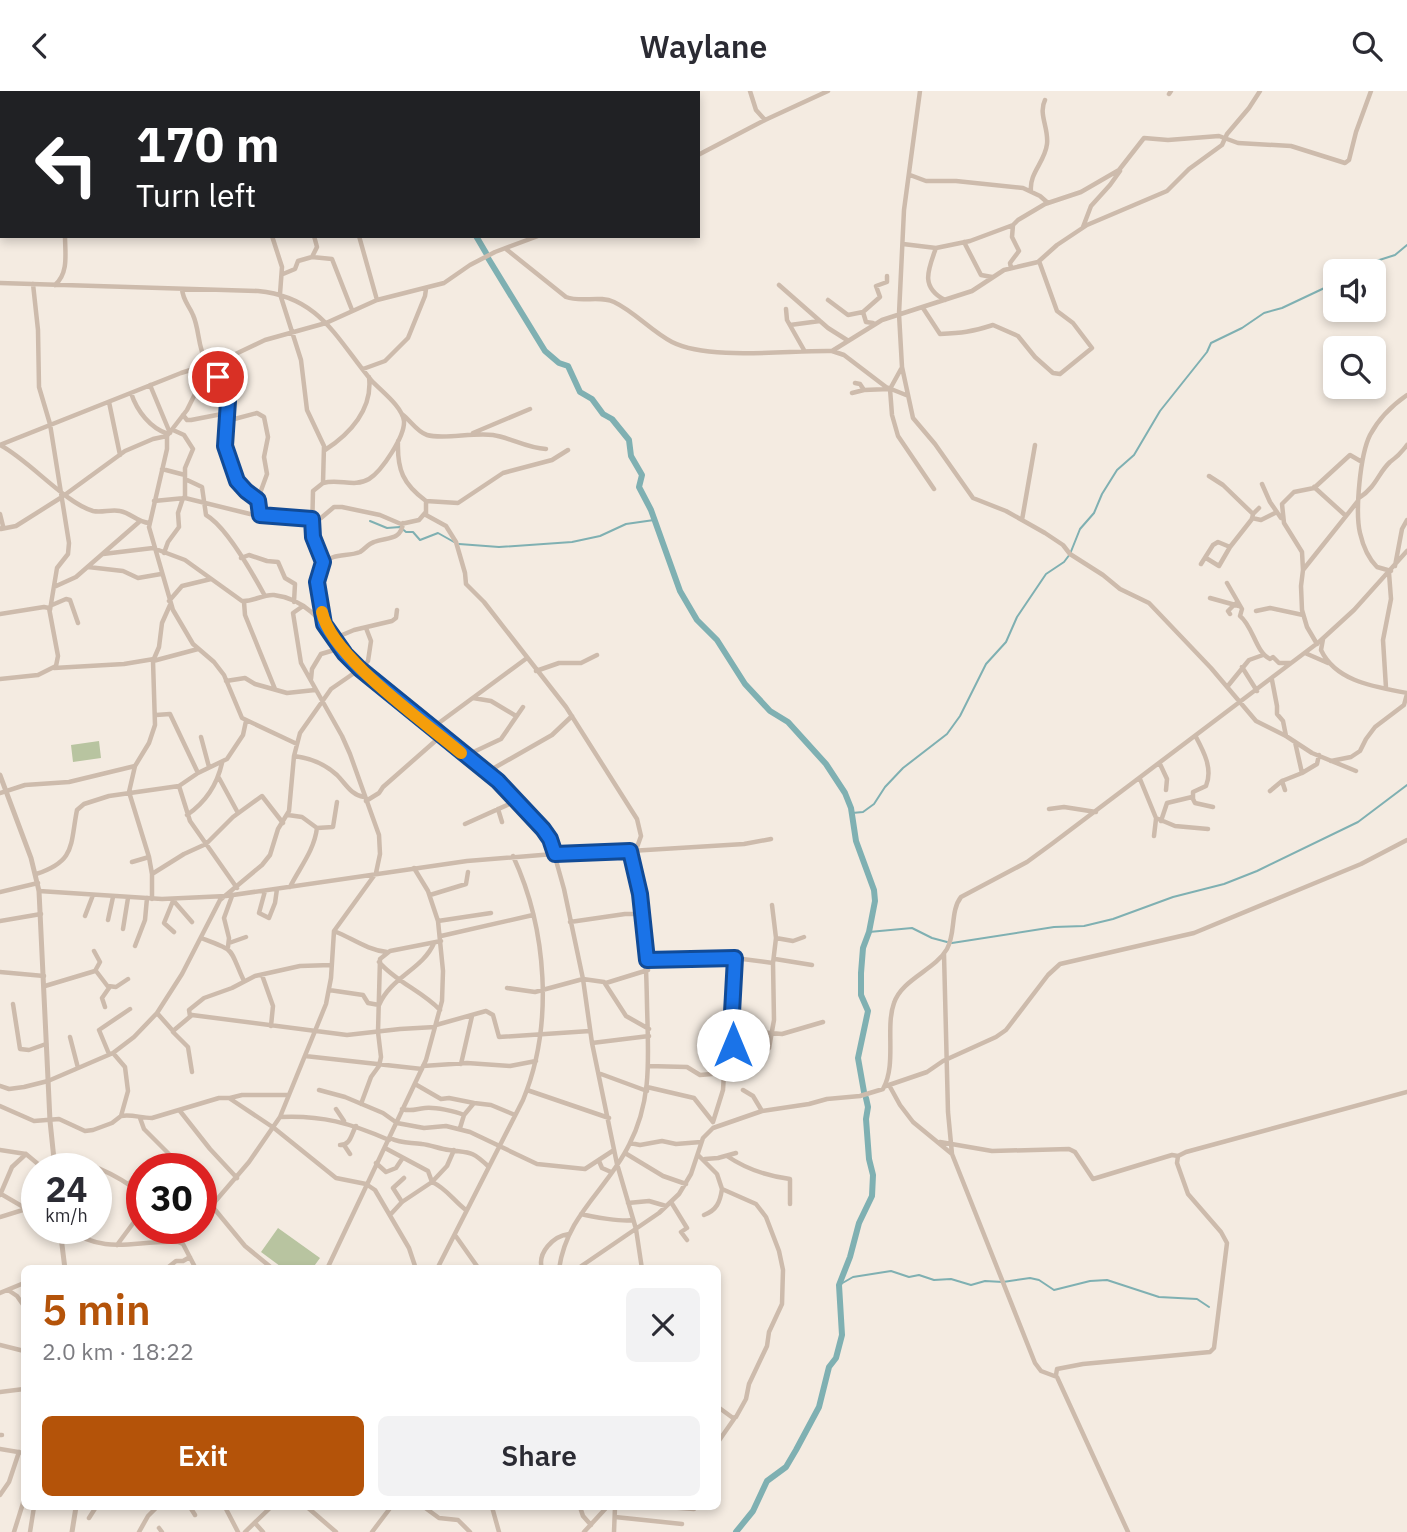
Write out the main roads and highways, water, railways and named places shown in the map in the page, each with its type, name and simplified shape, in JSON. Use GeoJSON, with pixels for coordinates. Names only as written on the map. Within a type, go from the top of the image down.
{"type":"FeatureCollection","features":[{"type":"Feature","properties":{"kind":"waterway"},"geometry":{"type":"LineString","coordinates":[[477,238],[486,253]]}},
{"type":"Feature","properties":{"kind":"waterway"},"geometry":{"type":"LineString","coordinates":[[1382,259],[1395,255],[1407,245]]}},
{"type":"Feature","properties":{"kind":"waterway"},"geometry":{"type":"LineString","coordinates":[[488,258],[545,351],[559,363],[568,366],[580,392],[592,399],[629,440],[631,456],[642,475],[639,487],[651,510],[680,591],[697,620],[717,640],[745,684],[770,711],[788,722],[826,764],[845,793],[851,808],[856,841],[874,890],[875,901],[863,948],[861,973],[861,995],[868,1011],[858,1058],[864,1092]]}},
{"type":"Feature","properties":{"kind":"waterway"},"geometry":{"type":"LineString","coordinates":[[852,813],[863,812],[874,804],[903,768],[947,734],[960,716],[986,664],[1006,642],[1017,617],[1046,574],[1064,562],[1070,554],[1080,529],[1094,513],[1117,470],[1134,455],[1160,411],[1207,352],[1211,343],[1242,328],[1264,313],[1282,308],[1323,289]]}},
{"type":"Feature","properties":{"kind":"waterway"},"geometry":{"type":"LineString","coordinates":[[459,544],[499,547],[572,542],[600,536],[626,524],[654,520]]}},
{"type":"Feature","properties":{"kind":"waterway"},"geometry":{"type":"LineString","coordinates":[[370,521],[387,528],[400,527],[406,532],[413,532],[420,540],[438,533],[454,542]]}},
{"type":"Feature","properties":{"kind":"waterway"},"geometry":{"type":"LineString","coordinates":[[952,943],[1054,927],[1084,926],[1113,919],[1173,897],[1224,884],[1358,822],[1407,785]]}},
{"type":"Feature","properties":{"kind":"waterway"},"geometry":{"type":"LineString","coordinates":[[869,932],[912,928],[947,942]]}},
{"type":"Feature","properties":{"kind":"waterway"},"geometry":{"type":"LineString","coordinates":[[736,1532],[753,1511],[767,1481],[786,1467],[796,1450],[819,1407],[829,1367],[836,1358],[842,1335],[839,1285],[859,1223],[872,1196],[873,1175],[869,1159],[866,1098]]}},
{"type":"Feature","properties":{"kind":"waterway"},"geometry":{"type":"LineString","coordinates":[[839,1285],[853,1277],[891,1271],[909,1277],[919,1275],[934,1280],[951,1279],[971,1285],[985,1281],[1003,1282],[1030,1278],[1039,1280],[1054,1290],[1090,1281],[1107,1280],[1159,1297],[1197,1299],[1209,1307]]}}]}
